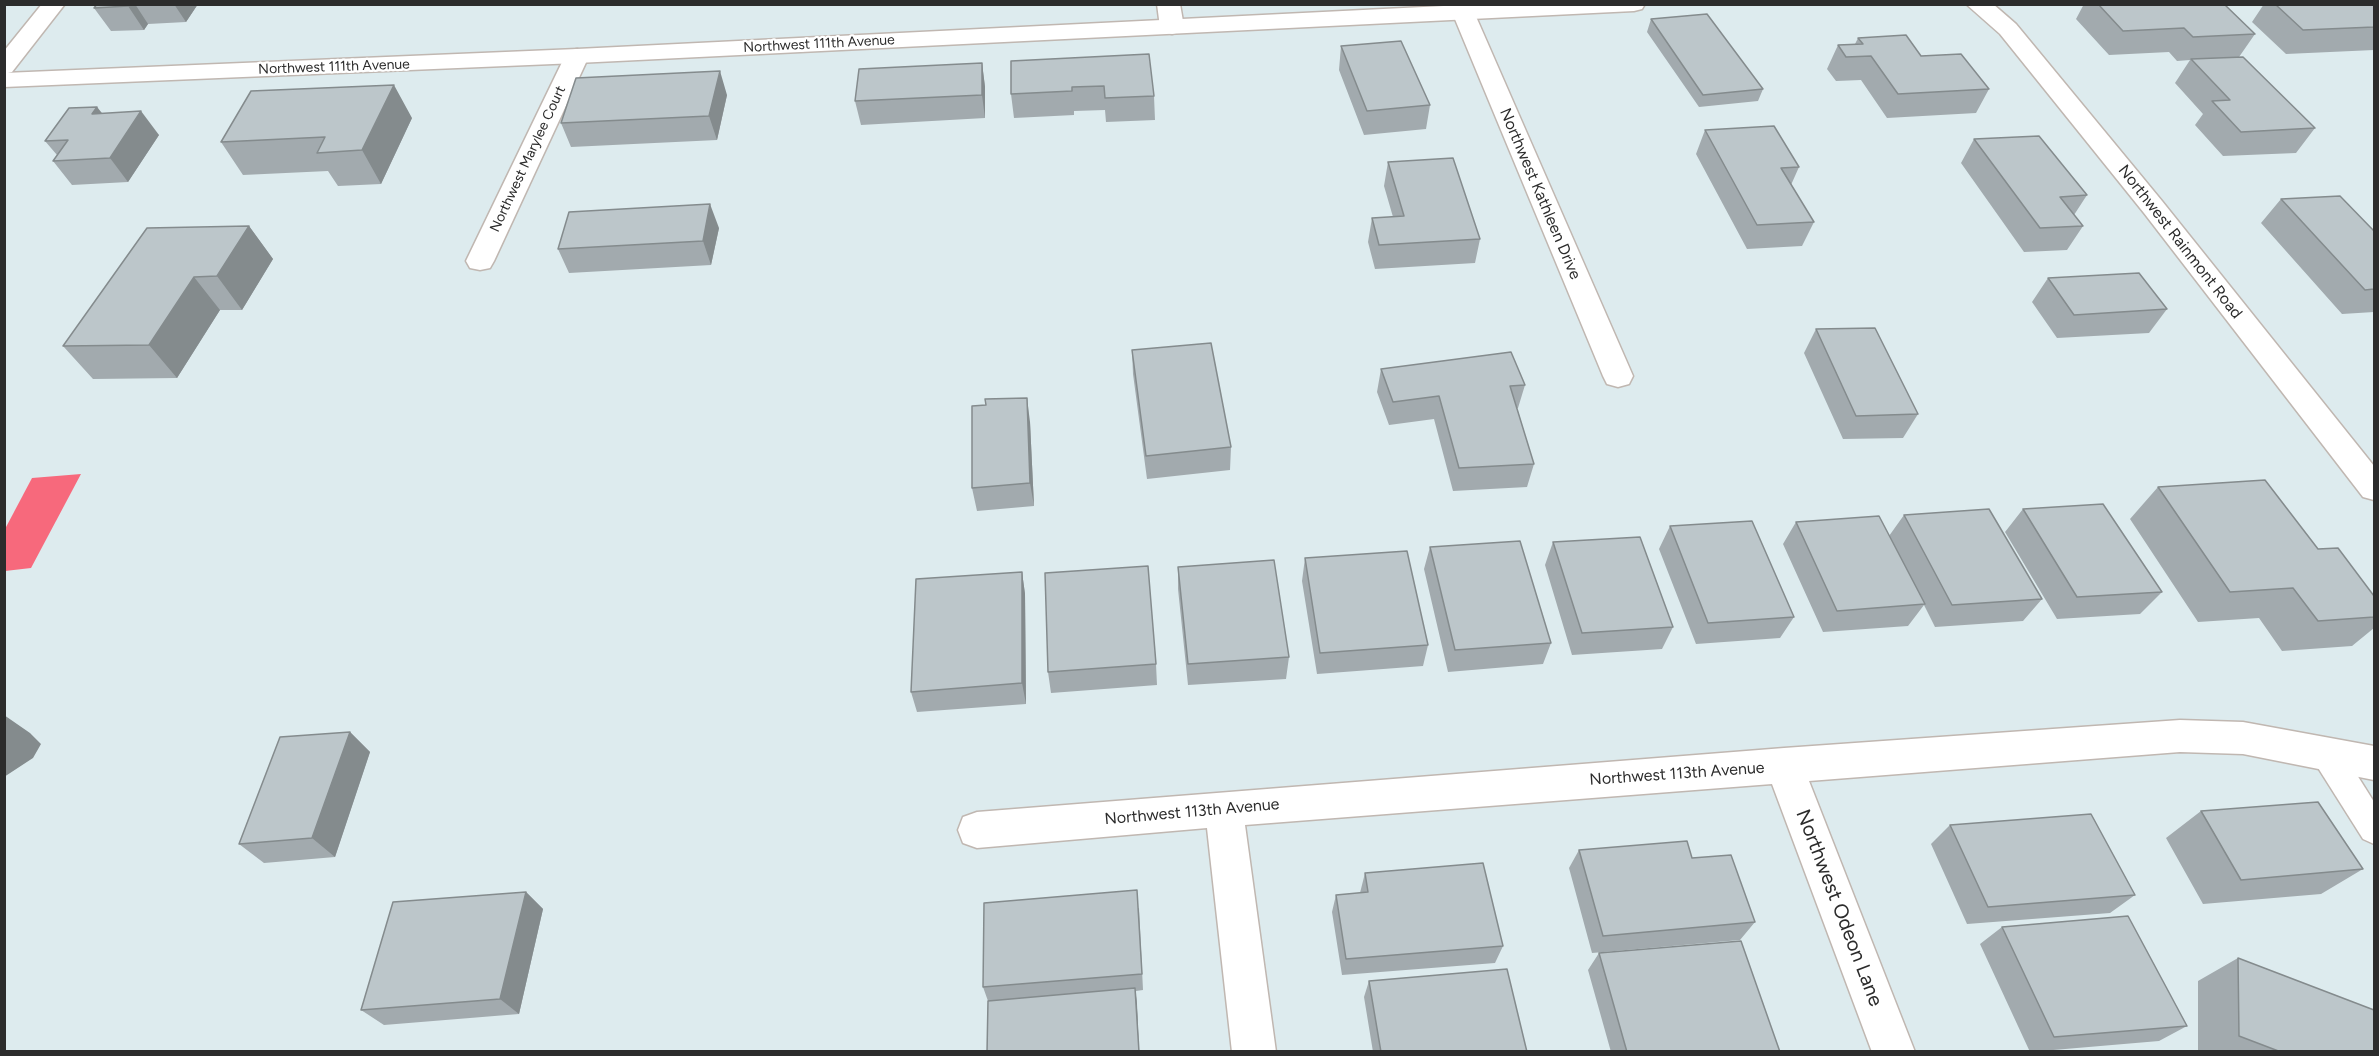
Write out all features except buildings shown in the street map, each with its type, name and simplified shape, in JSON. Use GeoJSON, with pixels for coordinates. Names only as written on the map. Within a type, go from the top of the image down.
{"type":"FeatureCollection","features":[{"type":"Feature","properties":{"kind":"street"},"geometry":{"type":"LineString","coordinates":[[4,67],[54,4]]}},
{"type":"Feature","properties":{"kind":"street","name":"Northwest 111th Avenue"},"geometry":{"type":"LineString","coordinates":[[4,80],[577,56],[1170,16],[1463,12],[1519,7],[1634,4]]}},
{"type":"Feature","properties":{"kind":"street","name":"Northwest Rainmont Road"},"geometry":{"type":"LineString","coordinates":[[1977,4],[1995,16],[2008,29],[2153,207],[2374,488]]}},
{"type":"Feature","properties":{"kind":"street","name":"Northwest Kathleen Drive"},"geometry":{"type":"LineString","coordinates":[[1463,12],[1618,376]]}},
{"type":"Feature","properties":{"kind":"street","name":"Northwest Marylee Court"},"geometry":{"type":"LineString","coordinates":[[480,261],[577,56]]}},
{"type":"Feature","properties":{"kind":"street","name":"Northwest 113th Avenue"},"geometry":{"type":"LineString","coordinates":[[977,830],[1784,765],[2180,736],[2243,738],[2374,763]]}},
{"type":"Feature","properties":{"kind":"street","name":"Northwest Odeon Lane"},"geometry":{"type":"LineString","coordinates":[[1784,765],[1894,1052]]}},
{"type":"Feature","properties":{"kind":"street"},"geometry":{"type":"LineString","coordinates":[[1224,809],[1254,1052]]}},
{"type":"Feature","properties":{"kind":"lane"},"geometry":{"type":"LineString","coordinates":[[2326,753],[2374,829]]}},
{"type":"Feature","properties":{"kind":"shaded area"},"geometry":{"type":"Polygon","coordinates":[[[81,474],[31,568],[5,571],[5,529],[32,478],[81,474]]]}}]}
